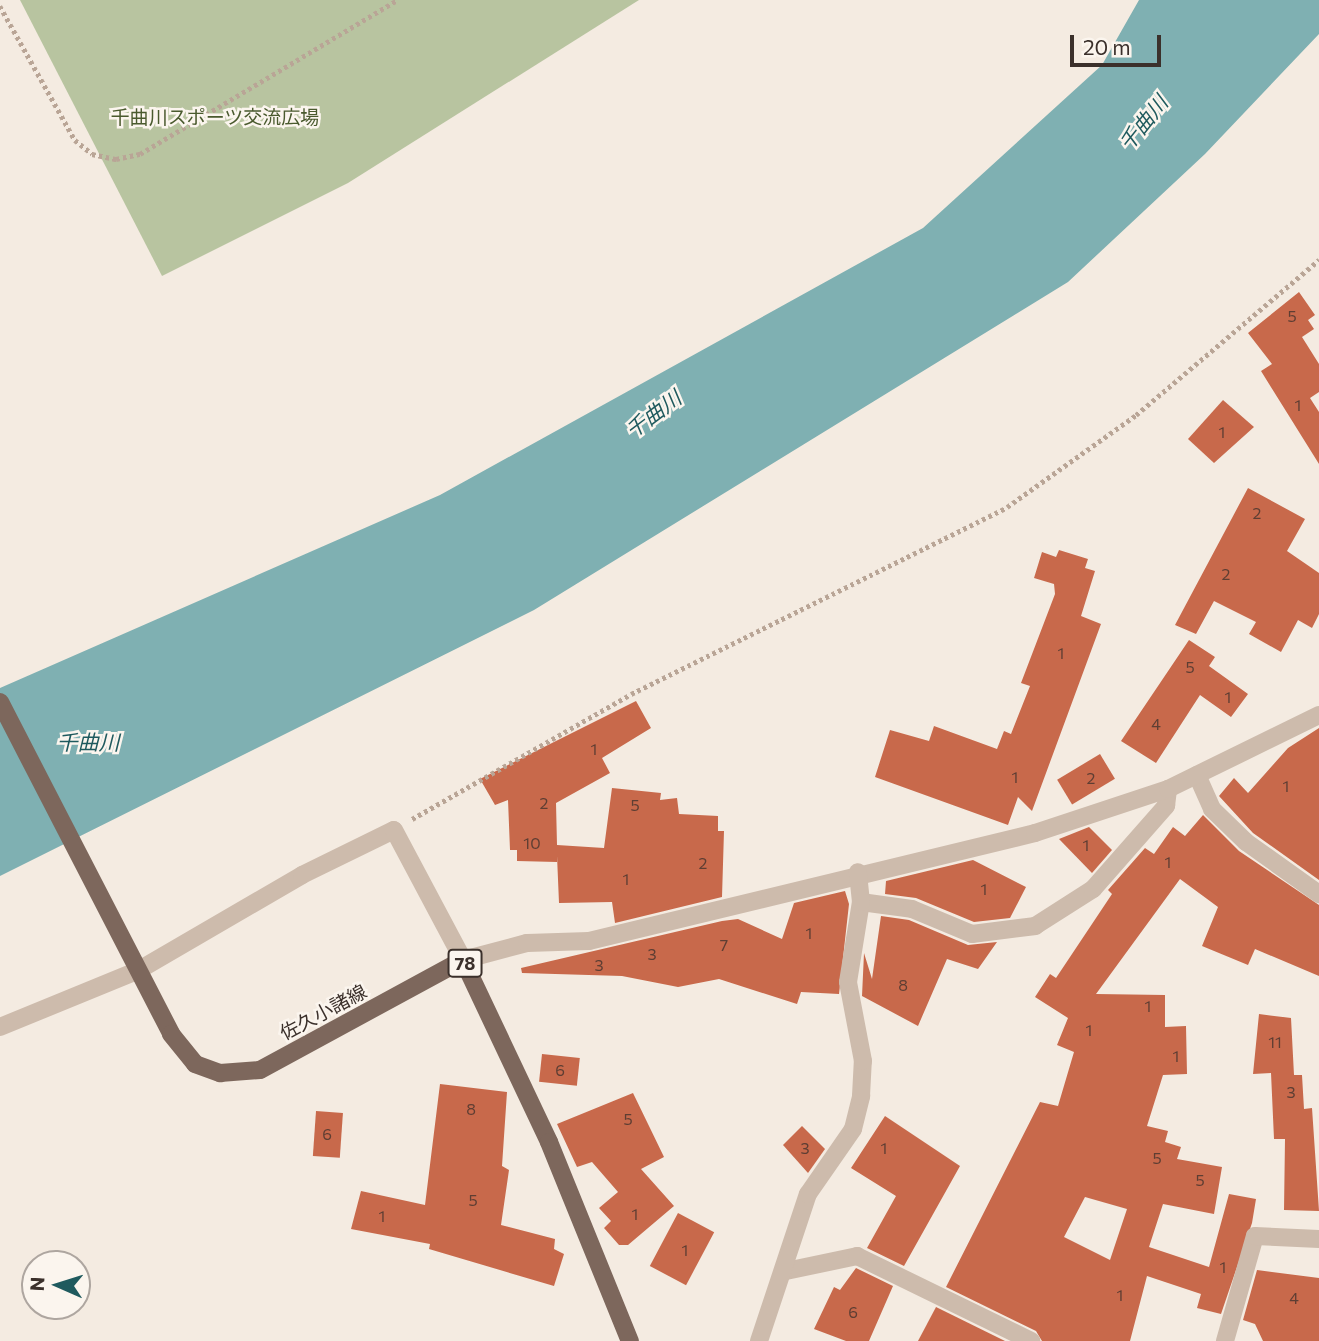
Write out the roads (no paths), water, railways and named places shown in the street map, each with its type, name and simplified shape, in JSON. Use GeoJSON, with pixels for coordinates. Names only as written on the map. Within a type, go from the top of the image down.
{"type":"FeatureCollection","features":[{"type":"Feature","properties":{"kind":"main road","name":"佐久小諸線"},"geometry":{"type":"LineString","coordinates":[[0,702],[186,1056],[208,1071],[234,1074],[260,1070],[463,961]]}},
{"type":"Feature","properties":{"kind":"main road","name":"78"},"geometry":{"type":"LineString","coordinates":[[463,961],[549,1142],[630,1341]]}},
{"type":"Feature","properties":{"kind":"street"},"geometry":{"type":"LineString","coordinates":[[0,1027],[139,970],[302,874],[394,830],[463,961],[527,943],[589,941],[858,872],[1035,833],[1168,789],[1319,715]]}},
{"type":"Feature","properties":{"kind":"street"},"geometry":{"type":"LineString","coordinates":[[1197,775],[1212,809],[1246,842],[1319,894]]}},
{"type":"Feature","properties":{"kind":"street"},"geometry":{"type":"LineString","coordinates":[[861,902],[912,909],[972,934],[1035,926],[1093,889],[1166,806],[1168,789]]}},
{"type":"Feature","properties":{"kind":"street"},"geometry":{"type":"LineString","coordinates":[[759,1341],[786,1271],[808,1194],[853,1129],[861,1096],[863,1061],[848,982],[861,902],[858,872]]}},
{"type":"Feature","properties":{"kind":"street"},"geometry":{"type":"LineString","coordinates":[[1224,1341],[1255,1236],[1319,1239]]}},
{"type":"Feature","properties":{"kind":"street"},"geometry":{"type":"LineString","coordinates":[[786,1271],[857,1256],[1031,1341]]}},
{"type":"Feature","properties":{"kind":"water","name":"千曲川"},"geometry":{"type":"Polygon","coordinates":[[[1139,0],[1319,0],[1319,34],[1205,154],[1068,282],[534,610],[0,876],[0,688],[440,495],[923,228],[1102,65],[1139,0]]]}},
{"type":"Feature","properties":{"kind":"park label","name":"千曲川スポーツ交流広場"},"geometry":{"type":"Point","coordinates":[215,117]}}]}
